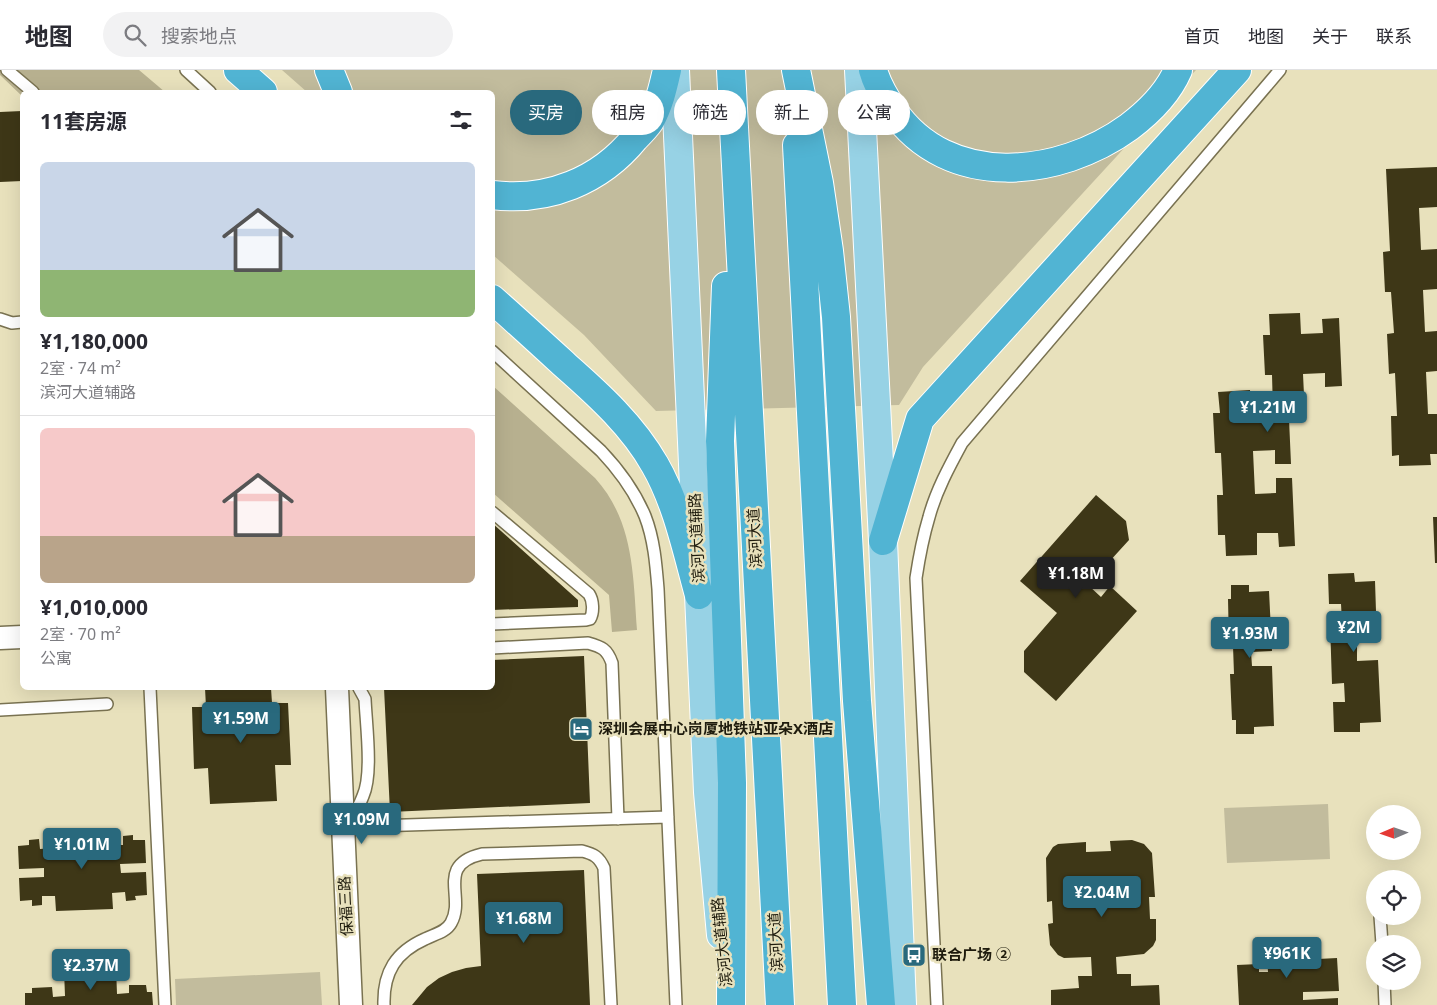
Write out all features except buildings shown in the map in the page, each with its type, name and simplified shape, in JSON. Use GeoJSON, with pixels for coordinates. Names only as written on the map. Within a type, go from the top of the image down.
{"type":"FeatureCollection","features":[{"type":"Feature","properties":{"kind":"highway"},"geometry":{"type":"LineString","coordinates":[[238,70],[261,90]]}},
{"type":"Feature","properties":{"kind":"highway"},"geometry":{"type":"LineString","coordinates":[[329,70],[337,90]]}},
{"type":"Feature","properties":{"kind":"highway"},"geometry":{"type":"LineString","coordinates":[[495,195],[526,196],[556,191],[584,181],[607,166],[627,148],[649,122],[661,96],[666,70]]}},
{"type":"Feature","properties":{"kind":"highway","name":"滨河大道"},"geometry":{"type":"LineString","coordinates":[[731,70],[732,90]]}},
{"type":"Feature","properties":{"kind":"highway"},"geometry":{"type":"LineString","coordinates":[[795,70],[842,1005]]}},
{"type":"Feature","properties":{"kind":"highway"},"geometry":{"type":"LineString","coordinates":[[795,70],[823,212],[836,317],[857,701],[881,1005]]}},
{"type":"Feature","properties":{"kind":"highway"},"geometry":{"type":"LineString","coordinates":[[873,70],[886,100],[899,118],[913,134],[931,147],[952,158],[971,164],[994,168],[1009,168],[1040,165],[1059,160],[1087,151],[1115,137],[1140,118],[1160,99],[1178,70]]}},
{"type":"Feature","properties":{"kind":"highway"},"geometry":{"type":"LineString","coordinates":[[883,541],[920,419],[1237,70]]}},
{"type":"Feature","properties":{"kind":"highway"},"geometry":{"type":"LineString","coordinates":[[730,1005],[732,783],[720,441],[732,135]]}},
{"type":"Feature","properties":{"kind":"highway","name":"滨河大道"},"geometry":{"type":"LineString","coordinates":[[734,135],[780,1005]]}},
{"type":"Feature","properties":{"kind":"highway"},"geometry":{"type":"LineString","coordinates":[[495,302],[614,410],[635,435],[656,465],[671,499],[699,595]]}},
{"type":"Feature","properties":{"kind":"main road","name":"滨河大道辅路"},"geometry":{"type":"LineString","coordinates":[[675,70],[708,792],[730,1005]]}},
{"type":"Feature","properties":{"kind":"main road"},"geometry":{"type":"LineString","coordinates":[[859,70],[883,541],[902,1005]]}},
{"type":"Feature","properties":{"kind":"street"},"geometry":{"type":"LineString","coordinates":[[0,638],[20,638]]}},
{"type":"Feature","properties":{"kind":"street","name":"保福三路"},"geometry":{"type":"LineString","coordinates":[[337,690],[351,1005]]}},
{"type":"Feature","properties":{"kind":"lane"},"geometry":{"type":"LineString","coordinates":[[7,70],[31,90]]}},
{"type":"Feature","properties":{"kind":"lane"},"geometry":{"type":"LineString","coordinates":[[186,70],[208,90]]}},
{"type":"Feature","properties":{"kind":"lane"},"geometry":{"type":"LineString","coordinates":[[937,1005],[916,578],[929,516],[948,470],[962,443],[1280,70]]}},
{"type":"Feature","properties":{"kind":"lane"},"geometry":{"type":"LineString","coordinates":[[0,319],[12,323],[20,322]]}},
{"type":"Feature","properties":{"kind":"lane"},"geometry":{"type":"LineString","coordinates":[[495,354],[616,467],[645,516],[652,540],[658,580],[676,1005]]}},
{"type":"Feature","properties":{"kind":"lane"},"geometry":{"type":"LineString","coordinates":[[495,515],[589,594],[592,612],[590,619],[586,620],[495,624]]}},
{"type":"Feature","properties":{"kind":"lane"},"geometry":{"type":"LineString","coordinates":[[495,648],[588,643],[601,647],[608,653],[612,663],[618,818]]}},
{"type":"Feature","properties":{"kind":"lane"},"geometry":{"type":"LineString","coordinates":[[150,690],[165,1005]]}},
{"type":"Feature","properties":{"kind":"lane"},"geometry":{"type":"LineString","coordinates":[[343,827],[356,812],[364,795],[369,776],[365,699],[360,690]]}},
{"type":"Feature","properties":{"kind":"lane"},"geometry":{"type":"LineString","coordinates":[[0,710],[106,704]]}},
{"type":"Feature","properties":{"kind":"lane"},"geometry":{"type":"LineString","coordinates":[[343,827],[668,817]]}},
{"type":"Feature","properties":{"kind":"lane"},"geometry":{"type":"LineString","coordinates":[[384,1005],[383,996],[386,976],[395,960],[409,947],[443,931],[451,923],[455,912],[454,880],[463,862],[470,857],[482,854],[582,851],[593,853],[600,859],[604,868],[611,1005]]}},
{"type":"Feature","properties":{"kind":"lane"},"geometry":{"type":"LineString","coordinates":[[1384,990],[1385,1005]]}},
{"type":"Feature","properties":{"kind":"shaded area"},"geometry":{"type":"Polygon","coordinates":[[[0,70],[139,70],[163,90],[20,90],[20,94],[0,75],[0,70]]]}},
{"type":"Feature","properties":{"kind":"shaded area"},"geometry":{"type":"Polygon","coordinates":[[[282,70],[1196,70],[923,367],[899,405],[656,411],[584,335],[495,257],[495,90],[305,90],[282,70]]]}},
{"type":"Feature","properties":{"kind":"shaded area"},"geometry":{"type":"Polygon","coordinates":[[[495,388],[595,478],[608,495],[624,530],[629,550],[637,630],[612,632],[609,595],[495,495],[495,388]]]}},
{"type":"Feature","properties":{"kind":"shaded area"},"geometry":{"type":"Polygon","coordinates":[[[1328,804],[1330,859],[1227,863],[1224,808],[1328,804]]]}},
{"type":"Feature","properties":{"kind":"shaded area"},"geometry":{"type":"Polygon","coordinates":[[[320,972],[322,1005],[176,1005],[175,979],[320,972]]]}},
{"type":"Feature","properties":{"kind":"place","name":"深圳会展中心岗厦地铁站亚朵X酒店"},"geometry":{"type":"Point","coordinates":[581,729]}},
{"type":"Feature","properties":{"kind":"place","name":"联合广场 ②"},"geometry":{"type":"Point","coordinates":[914,955]}}]}
